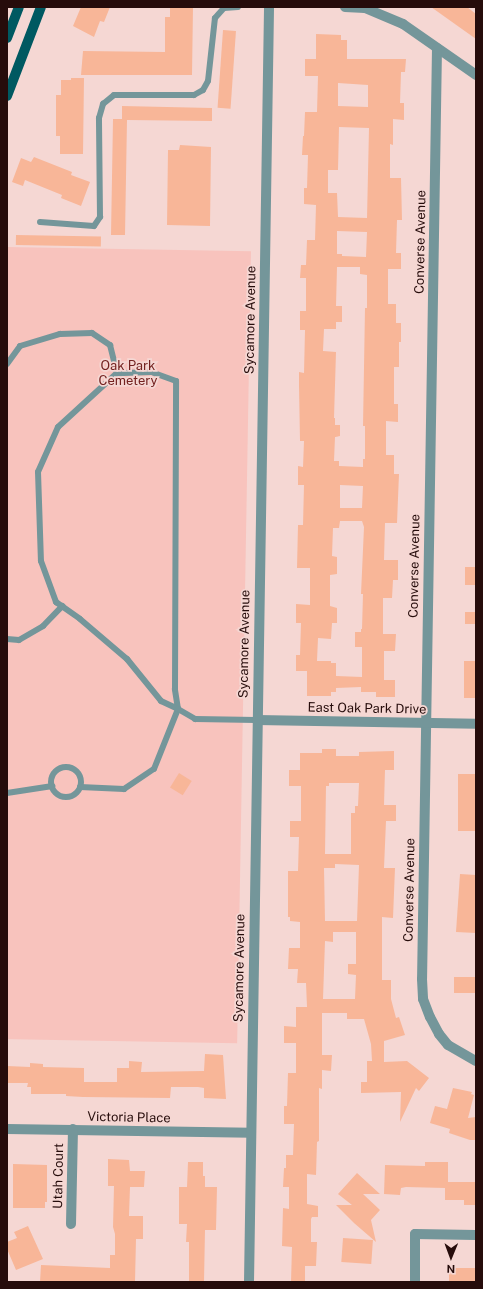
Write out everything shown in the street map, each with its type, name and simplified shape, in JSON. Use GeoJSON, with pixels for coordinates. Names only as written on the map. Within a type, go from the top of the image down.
{"type":"FeatureCollection","features":[{"type":"Feature","properties":{"kind":"main road"},"geometry":{"type":"LineString","coordinates":[[7,38],[19,7]]}},
{"type":"Feature","properties":{"kind":"main road"},"geometry":{"type":"LineString","coordinates":[[7,96],[41,7]]}},
{"type":"Feature","properties":{"kind":"street","name":"Sycamore Avenue"},"geometry":{"type":"LineString","coordinates":[[249,1282],[268,7]]}},
{"type":"Feature","properties":{"kind":"street"},"geometry":{"type":"LineString","coordinates":[[345,7],[365,8],[403,24],[476,75]]}},
{"type":"Feature","properties":{"kind":"street","name":"Converse Avenue"},"geometry":{"type":"LineString","coordinates":[[437,48],[422,979],[423,999],[439,1034],[448,1045],[476,1061]]}},
{"type":"Feature","properties":{"kind":"street","name":"East Oak Park Drive"},"geometry":{"type":"LineString","coordinates":[[257,720],[476,724]]}},
{"type":"Feature","properties":{"kind":"street","name":"Victoria Place"},"geometry":{"type":"LineString","coordinates":[[7,1129],[251,1133]]}},
{"type":"Feature","properties":{"kind":"street","name":"Utah Court"},"geometry":{"type":"LineString","coordinates":[[71,1224],[74,1130]]}},
{"type":"Feature","properties":{"kind":"street"},"geometry":{"type":"LineString","coordinates":[[415,1282],[415,1234],[476,1235]]}},
{"type":"Feature","properties":{"kind":"lane"},"geometry":{"type":"LineString","coordinates":[[40,222],[94,226],[100,217],[100,118],[103,104],[114,95],[194,95],[203,90],[208,81],[215,18],[224,8],[238,7]]}},
{"type":"Feature","properties":{"kind":"lane"},"geometry":{"type":"LineString","coordinates":[[7,364],[20,346],[60,334],[92,333],[110,345],[117,374]]}},
{"type":"Feature","properties":{"kind":"lane"},"geometry":{"type":"LineString","coordinates":[[80,787],[124,789],[154,769],[178,709],[175,689],[176,381],[150,372],[117,374],[58,428],[38,472],[41,561],[56,602],[126,659],[160,701],[178,709],[195,719],[257,720]]}},
{"type":"Feature","properties":{"kind":"lane"},"geometry":{"type":"LineString","coordinates":[[7,639],[18,640],[43,626],[62,606]]}},
{"type":"Feature","properties":{"kind":"lane"},"geometry":{"type":"LineString","coordinates":[[62,768],[71,768],[79,774],[82,783],[78,792],[70,797],[61,796],[54,791],[52,786],[51,782],[54,773],[62,768]]}},
{"type":"Feature","properties":{"kind":"lane"},"geometry":{"type":"LineString","coordinates":[[7,793],[52,786]]}},
{"type":"Feature","properties":{"kind":"green space","name":"Oak Park Cemetery"},"geometry":{"type":"Polygon","coordinates":[[[7,247],[251,251],[237,1043],[7,1039],[7,247]]]}},
{"type":"Feature","properties":{"kind":"building"},"geometry":{"type":"Polygon","coordinates":[[[81,7],[110,7],[104,22],[100,21],[94,37],[73,26],[81,7]]]}},
{"type":"Feature","properties":{"kind":"building"},"geometry":{"type":"Polygon","coordinates":[[[170,7],[193,7],[192,75],[81,75],[83,51],[165,52],[165,17],[170,17],[170,7]]]}},
{"type":"Feature","properties":{"kind":"building"},"geometry":{"type":"Polygon","coordinates":[[[431,7],[467,7],[476,14],[476,39],[431,7]]]}},
{"type":"Feature","properties":{"kind":"building"},"geometry":{"type":"Polygon","coordinates":[[[223,30],[236,31],[231,109],[218,108],[223,30]]]}},
{"type":"Feature","properties":{"kind":"building"},"geometry":{"type":"Polygon","coordinates":[[[316,34],[341,35],[341,40],[347,40],[347,59],[406,59],[405,72],[401,72],[400,103],[404,103],[404,120],[393,119],[393,145],[390,144],[390,178],[401,178],[402,220],[397,220],[396,253],[401,253],[401,269],[388,269],[388,304],[396,304],[396,323],[401,323],[401,342],[399,342],[399,367],[394,367],[394,404],[398,404],[398,422],[386,421],[386,455],[394,455],[394,474],[399,474],[397,523],[385,523],[384,560],[398,560],[398,580],[393,580],[392,598],[383,598],[383,634],[396,634],[395,651],[384,651],[384,680],[395,680],[395,697],[376,697],[376,692],[361,692],[361,687],[336,688],[336,692],[331,692],[331,696],[307,696],[307,671],[296,671],[296,655],[300,655],[301,623],[296,623],[296,604],[310,605],[310,568],[297,568],[298,525],[303,525],[304,485],[298,485],[298,466],[303,467],[304,441],[300,441],[299,372],[304,373],[305,330],[300,330],[300,311],[306,311],[306,278],[300,278],[301,265],[306,265],[307,240],[315,240],[316,205],[304,204],[304,188],[307,188],[308,155],[302,155],[305,112],[317,112],[318,76],[305,76],[305,59],[316,59],[316,34]],[[338,83],[338,106],[368,107],[368,85],[338,83]],[[339,127],[338,170],[328,170],[328,193],[337,193],[338,217],[367,218],[369,128],[339,127]],[[337,231],[337,254],[342,254],[342,256],[366,257],[367,232],[337,231]],[[337,267],[336,306],[342,306],[342,322],[336,322],[336,329],[324,329],[323,351],[336,352],[334,418],[335,425],[340,425],[340,436],[335,437],[334,461],[339,461],[339,466],[363,467],[363,459],[365,459],[365,426],[363,426],[367,275],[360,274],[360,267],[337,267]],[[340,485],[340,508],[362,508],[363,486],[340,485]],[[340,521],[339,528],[333,528],[332,556],[337,557],[337,574],[330,575],[330,606],[337,608],[337,623],[332,623],[331,639],[318,638],[317,661],[331,661],[331,663],[336,663],[336,676],[362,677],[362,647],[355,647],[355,632],[361,632],[362,629],[363,594],[361,594],[364,527],[362,521],[340,521]]]}},
{"type":"Feature","properties":{"kind":"building"},"geometry":{"type":"Polygon","coordinates":[[[71,78],[84,78],[83,154],[60,154],[60,136],[56,136],[56,95],[61,95],[61,80],[71,80],[71,78]]]}},
{"type":"Feature","properties":{"kind":"building"},"geometry":{"type":"Polygon","coordinates":[[[122,106],[212,108],[212,121],[127,120],[125,235],[111,235],[113,119],[122,119],[122,106]]]}},
{"type":"Feature","properties":{"kind":"building"},"geometry":{"type":"Polygon","coordinates":[[[180,145],[211,147],[210,226],[167,225],[168,150],[179,150],[180,145]]]}},
{"type":"Feature","properties":{"kind":"building"},"geometry":{"type":"Polygon","coordinates":[[[34,157],[72,172],[71,175],[90,182],[81,206],[61,198],[62,195],[25,180],[23,186],[12,182],[21,158],[31,162],[34,157]]]}},
{"type":"Feature","properties":{"kind":"building"},"geometry":{"type":"Polygon","coordinates":[[[16,235],[101,236],[101,246],[16,245],[16,235]]]}},
{"type":"Feature","properties":{"kind":"building"},"geometry":{"type":"Polygon","coordinates":[[[465,567],[476,567],[476,585],[465,585],[465,567]]]}},
{"type":"Feature","properties":{"kind":"building"},"geometry":{"type":"Polygon","coordinates":[[[465,612],[476,612],[476,624],[465,624],[465,612]]]}},
{"type":"Feature","properties":{"kind":"building"},"geometry":{"type":"Polygon","coordinates":[[[464,661],[476,661],[476,698],[464,698],[464,661]]]}},
{"type":"Feature","properties":{"kind":"building"},"geometry":{"type":"Polygon","coordinates":[[[322,749],[336,749],[336,756],[359,756],[359,752],[394,751],[394,770],[385,770],[384,805],[396,805],[396,821],[386,821],[384,868],[395,868],[393,918],[382,917],[382,980],[391,980],[391,999],[396,1018],[399,1017],[405,1035],[384,1041],[384,1062],[407,1061],[429,1078],[419,1091],[416,1088],[400,1122],[401,1092],[361,1093],[361,1082],[367,1082],[367,1061],[372,1061],[371,1044],[364,1019],[347,1019],[347,1013],[322,1013],[322,1055],[332,1055],[331,1071],[322,1070],[322,1089],[319,1088],[319,1141],[317,1142],[316,1175],[307,1174],[307,1204],[318,1206],[318,1217],[312,1217],[311,1219],[311,1242],[317,1242],[316,1266],[305,1266],[305,1282],[291,1282],[292,1247],[282,1246],[283,1208],[289,1209],[289,1187],[283,1187],[284,1168],[286,1168],[286,1155],[293,1155],[294,1124],[284,1124],[284,1106],[287,1106],[288,1073],[296,1073],[296,1043],[284,1043],[284,1026],[296,1027],[296,1007],[307,1007],[306,983],[297,983],[298,969],[288,969],[289,948],[300,948],[300,922],[290,921],[290,917],[288,917],[288,871],[298,871],[299,837],[290,837],[290,821],[301,821],[301,786],[289,786],[289,770],[300,770],[300,753],[322,753],[322,749]],[[329,783],[329,786],[326,786],[325,854],[351,854],[351,813],[355,813],[355,806],[358,806],[359,783],[329,783]],[[335,864],[335,868],[324,868],[325,921],[357,921],[359,865],[335,864]],[[333,932],[333,942],[325,941],[323,999],[355,999],[356,975],[348,974],[348,964],[356,964],[356,932],[333,932]]]}},
{"type":"Feature","properties":{"kind":"building"},"geometry":{"type":"Polygon","coordinates":[[[179,773],[192,781],[183,795],[170,787],[179,773]]]}},
{"type":"Feature","properties":{"kind":"building"},"geometry":{"type":"Polygon","coordinates":[[[458,774],[476,774],[476,831],[458,831],[458,774]]]}},
{"type":"Feature","properties":{"kind":"building"},"geometry":{"type":"Polygon","coordinates":[[[460,874],[476,875],[476,933],[456,932],[460,874]]]}},
{"type":"Feature","properties":{"kind":"building"},"geometry":{"type":"Polygon","coordinates":[[[454,977],[476,977],[476,993],[454,993],[454,977]]]}},
{"type":"Feature","properties":{"kind":"building"},"geometry":{"type":"Polygon","coordinates":[[[205,1054],[223,1055],[226,1099],[204,1098],[204,1088],[198,1087],[171,1087],[170,1098],[83,1097],[66,1096],[66,1094],[31,1094],[31,1087],[27,1087],[28,1083],[7,1083],[7,1066],[30,1067],[30,1063],[43,1064],[43,1067],[84,1068],[84,1082],[117,1082],[117,1068],[129,1068],[129,1061],[142,1062],[141,1072],[204,1071],[205,1054]]]}},
{"type":"Feature","properties":{"kind":"building"},"geometry":{"type":"Polygon","coordinates":[[[453,1088],[472,1092],[471,1094],[474,1095],[468,1118],[476,1117],[476,1140],[470,1140],[449,1133],[450,1129],[430,1123],[435,1106],[447,1109],[453,1088]]]}},
{"type":"Feature","properties":{"kind":"building"},"geometry":{"type":"Polygon","coordinates":[[[108,1159],[129,1160],[130,1171],[145,1171],[144,1187],[130,1187],[129,1216],[143,1216],[143,1239],[136,1239],[135,1282],[40,1282],[41,1265],[110,1268],[110,1255],[115,1255],[115,1234],[113,1227],[114,1186],[108,1186],[108,1159]]]}},
{"type":"Feature","properties":{"kind":"building"},"geometry":{"type":"Polygon","coordinates":[[[188,1162],[203,1162],[205,1187],[217,1187],[216,1230],[205,1230],[204,1282],[189,1282],[189,1242],[186,1242],[187,1224],[179,1224],[179,1187],[187,1187],[188,1162]]]}},
{"type":"Feature","properties":{"kind":"building"},"geometry":{"type":"Polygon","coordinates":[[[425,1162],[448,1162],[448,1182],[476,1182],[476,1205],[464,1205],[464,1200],[445,1200],[445,1188],[406,1187],[401,1188],[400,1195],[384,1194],[385,1165],[425,1166],[425,1162]]]}},
{"type":"Feature","properties":{"kind":"building"},"geometry":{"type":"Polygon","coordinates":[[[13,1164],[47,1165],[47,1202],[45,1202],[45,1208],[13,1208],[13,1164]]]}},
{"type":"Feature","properties":{"kind":"building"},"geometry":{"type":"Polygon","coordinates":[[[357,1173],[380,1194],[363,1194],[380,1210],[371,1220],[376,1242],[336,1205],[352,1205],[338,1194],[357,1173]]]}},
{"type":"Feature","properties":{"kind":"building"},"geometry":{"type":"Polygon","coordinates":[[[28,1226],[43,1259],[16,1270],[7,1249],[7,1242],[17,1238],[14,1232],[28,1226]]]}},
{"type":"Feature","properties":{"kind":"building"},"geometry":{"type":"Polygon","coordinates":[[[343,1238],[373,1240],[371,1264],[341,1262],[343,1238]]]}},
{"type":"Feature","properties":{"kind":"building"},"geometry":{"type":"Polygon","coordinates":[[[449,1268],[476,1268],[476,1282],[449,1282],[449,1268]]]}}]}
